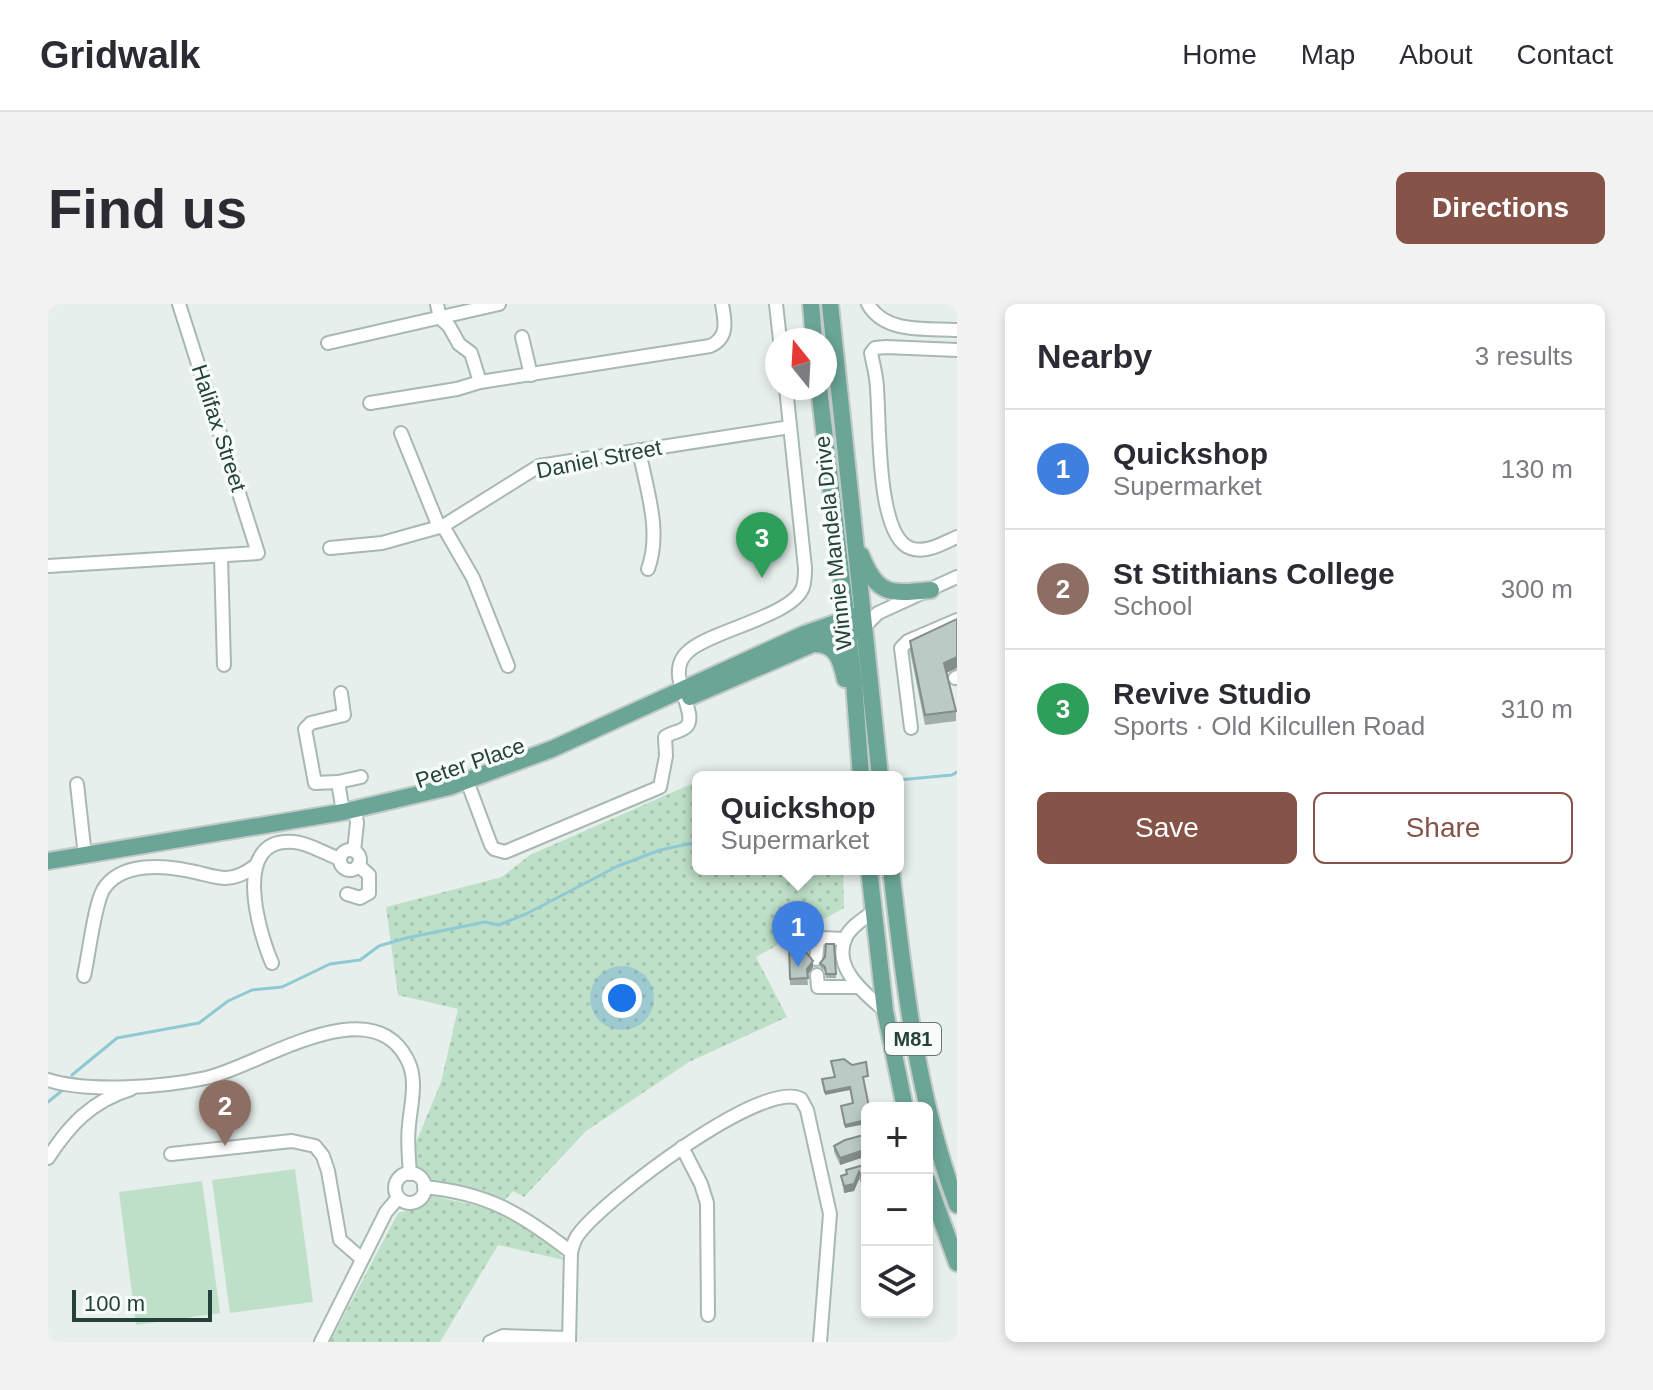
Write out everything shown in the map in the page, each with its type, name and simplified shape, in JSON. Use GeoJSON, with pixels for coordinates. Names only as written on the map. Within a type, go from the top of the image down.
{"type":"FeatureCollection","features":[{"type":"Feature","properties":{"kind":"main road"},"geometry":{"type":"LineString","coordinates":[[811,304],[813,328]]}},
{"type":"Feature","properties":{"kind":"main road","name":"Winnie Mandela Drive"},"geometry":{"type":"LineString","coordinates":[[830,304],[855,539],[859,621],[856,724],[860,771]]}},
{"type":"Feature","properties":{"kind":"main road","name":"Winnie Mandela Drive"},"geometry":{"type":"LineString","coordinates":[[821,400],[859,621],[879,770]]}},
{"type":"Feature","properties":{"kind":"main road"},"geometry":{"type":"LineString","coordinates":[[855,539],[868,573],[884,590],[899,593],[931,590]]}},
{"type":"Feature","properties":{"kind":"main road","name":"Peter Place"},"geometry":{"type":"LineString","coordinates":[[682,694],[813,644],[859,621]]}},
{"type":"Feature","properties":{"kind":"main road","name":"Peter Place"},"geometry":{"type":"LineString","coordinates":[[48,868],[441,799],[469,785],[504,778],[682,694],[859,621]]}},
{"type":"Feature","properties":{"kind":"main road"},"geometry":{"type":"LineString","coordinates":[[813,644],[829,646],[838,654],[856,724]]}},
{"type":"Feature","properties":{"kind":"main road","name":"Peter Place"},"geometry":{"type":"LineString","coordinates":[[48,861],[352,813]]}},
{"type":"Feature","properties":{"kind":"main road","name":"M81"},"geometry":{"type":"LineString","coordinates":[[870,875],[885,1011],[904,1102]]}},
{"type":"Feature","properties":{"kind":"main road","name":"M81"},"geometry":{"type":"LineString","coordinates":[[892,875],[905,997],[917,1062],[932,1125],[957,1205]]}},
{"type":"Feature","properties":{"kind":"main road"},"geometry":{"type":"LineString","coordinates":[[933,1197],[957,1263]]}},
{"type":"Feature","properties":{"kind":"street","name":"Halifax Street"},"geometry":{"type":"LineString","coordinates":[[179,304],[258,553],[221,556]]}},
{"type":"Feature","properties":{"kind":"street"},"geometry":{"type":"LineString","coordinates":[[437,304],[448,316],[459,344],[471,353],[480,382]]}},
{"type":"Feature","properties":{"kind":"street"},"geometry":{"type":"LineString","coordinates":[[328,343],[499,304]]}},
{"type":"Feature","properties":{"kind":"street"},"geometry":{"type":"LineString","coordinates":[[370,403],[715,344],[722,338],[724,330],[722,304]]}},
{"type":"Feature","properties":{"kind":"street"},"geometry":{"type":"LineString","coordinates":[[776,304],[779,328]]}},
{"type":"Feature","properties":{"kind":"street"},"geometry":{"type":"LineString","coordinates":[[868,304],[881,319],[886,347]]}},
{"type":"Feature","properties":{"kind":"street"},"geometry":{"type":"LineString","coordinates":[[881,319],[904,326],[957,330]]}},
{"type":"Feature","properties":{"kind":"street"},"geometry":{"type":"LineString","coordinates":[[522,337],[531,375]]}},
{"type":"Feature","properties":{"kind":"street"},"geometry":{"type":"LineString","coordinates":[[957,350],[886,347],[875,348],[871,353],[877,385],[889,520],[900,541],[912,549],[926,550],[957,537]]}},
{"type":"Feature","properties":{"kind":"street"},"geometry":{"type":"LineString","coordinates":[[469,785],[491,845],[505,852],[660,787],[666,756],[665,737],[689,723],[682,694],[680,662],[688,651],[788,605],[803,587],[805,568],[787,400]]}},
{"type":"Feature","properties":{"kind":"street","name":"Daniel Street"},"geometry":{"type":"LineString","coordinates":[[330,548],[382,543],[441,526],[539,466],[790,427]]}},
{"type":"Feature","properties":{"kind":"street"},"geometry":{"type":"LineString","coordinates":[[401,433],[441,526],[473,578],[508,666]]}},
{"type":"Feature","properties":{"kind":"street"},"geometry":{"type":"LineString","coordinates":[[639,450],[654,536],[648,569]]}},
{"type":"Feature","properties":{"kind":"street"},"geometry":{"type":"LineString","coordinates":[[48,566],[221,556],[224,665]]}},
{"type":"Feature","properties":{"kind":"street","name":"Peter Place"},"geometry":{"type":"LineString","coordinates":[[859,621],[957,577]]}},
{"type":"Feature","properties":{"kind":"street"},"geometry":{"type":"LineString","coordinates":[[911,728],[901,648],[913,638],[957,620]]}},
{"type":"Feature","properties":{"kind":"street"},"geometry":{"type":"LineString","coordinates":[[341,693],[344,715],[311,723],[305,729],[315,783],[361,777]]}},
{"type":"Feature","properties":{"kind":"street"},"geometry":{"type":"LineString","coordinates":[[338,782],[352,813],[354,851],[359,857],[358,865],[352,869],[347,869],[340,859]]}},
{"type":"Feature","properties":{"kind":"street"},"geometry":{"type":"LineString","coordinates":[[77,784],[85,856]]}},
{"type":"Feature","properties":{"kind":"street"},"geometry":{"type":"LineString","coordinates":[[272,963],[262,935],[254,885],[255,866],[261,855],[283,842],[294,841],[340,859]]}},
{"type":"Feature","properties":{"kind":"street"},"geometry":{"type":"LineString","coordinates":[[340,859],[345,852],[354,851]]}},
{"type":"Feature","properties":{"kind":"street"},"geometry":{"type":"LineString","coordinates":[[347,894],[360,898],[369,893],[369,875],[358,865]]}},
{"type":"Feature","properties":{"kind":"street"},"geometry":{"type":"LineString","coordinates":[[84,976],[101,893],[120,874],[144,868],[162,868],[221,878],[234,877],[255,866]]}},
{"type":"Feature","properties":{"kind":"street"},"geometry":{"type":"LineString","coordinates":[[234,877],[254,885]]}},
{"type":"Feature","properties":{"kind":"street"},"geometry":{"type":"LineString","coordinates":[[874,911],[845,939],[847,968],[858,987],[885,1011]]}},
{"type":"Feature","properties":{"kind":"street"},"geometry":{"type":"LineString","coordinates":[[816,959],[818,940],[845,939]]}},
{"type":"Feature","properties":{"kind":"street"},"geometry":{"type":"LineString","coordinates":[[817,975],[818,987],[858,987]]}},
{"type":"Feature","properties":{"kind":"street"},"geometry":{"type":"LineString","coordinates":[[48,1080],[68,1086],[142,1085],[192,1080],[225,1073],[303,1039],[347,1030],[373,1031],[397,1045],[410,1067],[413,1079],[408,1137],[410,1174]]}},
{"type":"Feature","properties":{"kind":"street"},"geometry":{"type":"LineString","coordinates":[[48,1158],[86,1110],[113,1095],[142,1085]]}},
{"type":"Feature","properties":{"kind":"street"},"geometry":{"type":"LineString","coordinates":[[490,1342],[503,1336],[569,1340],[571,1252],[574,1241],[589,1221],[682,1147],[746,1110],[769,1100],[796,1096],[805,1104],[810,1116],[830,1214],[820,1342]]}},
{"type":"Feature","properties":{"kind":"street"},"geometry":{"type":"LineString","coordinates":[[171,1154],[292,1141],[315,1146],[323,1156],[328,1171],[340,1240],[362,1259]]}},
{"type":"Feature","properties":{"kind":"street"},"geometry":{"type":"LineString","coordinates":[[682,1147],[707,1203],[708,1315]]}},
{"type":"Feature","properties":{"kind":"street"},"geometry":{"type":"LineString","coordinates":[[410,1174],[420,1178],[424,1187],[422,1196],[415,1202],[406,1203],[398,1198],[395,1184],[401,1176],[410,1174]]}},
{"type":"Feature","properties":{"kind":"street"},"geometry":{"type":"LineString","coordinates":[[424,1187],[455,1191],[507,1207],[530,1220],[571,1252]]}},
{"type":"Feature","properties":{"kind":"street"},"geometry":{"type":"LineString","coordinates":[[321,1342],[386,1212],[398,1198]]}},
{"type":"Feature","properties":{"kind":"green space"},"geometry":{"type":"Polygon","coordinates":[[[692,784],[692,875],[843,875],[844,908],[756,957],[787,1017],[689,1062],[586,1131],[524,1197],[513,1191],[505,1200],[427,1179],[414,1164],[415,1145],[441,1082],[458,1009],[398,995],[386,907],[502,877],[530,855],[692,784]]]}},
{"type":"Feature","properties":{"kind":"green space"},"geometry":{"type":"Polygon","coordinates":[[[295,1169],[313,1302],[230,1313],[212,1180],[295,1169]]]}},
{"type":"Feature","properties":{"kind":"green space"},"geometry":{"type":"Polygon","coordinates":[[[202,1181],[220,1313],[136,1325],[119,1192],[202,1181]]]}},
{"type":"Feature","properties":{"kind":"green space"},"geometry":{"type":"Polygon","coordinates":[[[430,1195],[504,1214],[521,1222],[537,1231],[564,1260],[498,1245],[440,1342],[330,1342],[398,1213],[417,1208],[430,1195]]]}},
{"type":"Feature","properties":{"kind":"building"},"geometry":{"type":"Polygon","coordinates":[[[957,619],[957,657],[944,663],[956,711],[925,715],[910,641],[957,619]]]}},
{"type":"Feature","properties":{"kind":"building"},"geometry":{"type":"Polygon","coordinates":[[[806,942],[806,952],[813,961],[807,969],[808,978],[790,979],[789,943],[806,942]]]}},
{"type":"Feature","properties":{"kind":"building"},"geometry":{"type":"Polygon","coordinates":[[[826,944],[834,944],[836,974],[826,974],[825,967],[820,963],[825,957],[826,944]]]}},
{"type":"Feature","properties":{"kind":"building"},"geometry":{"type":"Polygon","coordinates":[[[844,1059],[852,1065],[866,1062],[868,1076],[863,1077],[868,1102],[861,1102],[861,1121],[845,1125],[841,1106],[853,1103],[850,1087],[825,1092],[822,1079],[835,1077],[831,1061],[844,1059]]]}},
{"type":"Feature","properties":{"kind":"building"},"geometry":{"type":"Polygon","coordinates":[[[861,1136],[861,1151],[840,1158],[834,1146],[861,1136]]]}},
{"type":"Feature","properties":{"kind":"building"},"geometry":{"type":"Polygon","coordinates":[[[861,1166],[861,1176],[859,1172],[854,1184],[844,1186],[841,1176],[847,1174],[846,1170],[861,1166]]]}},
{"type":"Feature","properties":{"kind":"waterway"},"geometry":{"type":"LineString","coordinates":[[904,779],[957,772]]}},
{"type":"Feature","properties":{"kind":"waterway"},"geometry":{"type":"LineString","coordinates":[[72,1075],[117,1038],[199,1023],[228,1001],[252,990],[282,987],[330,964],[360,960],[379,946],[406,938],[485,922],[499,925],[618,866],[660,850],[692,843]]}},
{"type":"Feature","properties":{"kind":"waterway"},"geometry":{"type":"LineString","coordinates":[[48,1102],[64,1089]]}},
{"type":"Feature","properties":{"kind":"place","name":"Revive Studio"},"geometry":{"type":"Point","coordinates":[762,578]}},
{"type":"Feature","properties":{"kind":"place","name":"Quickshop"},"geometry":{"type":"Point","coordinates":[798,967]}},
{"type":"Feature","properties":{"kind":"place","name":"St Stithians College"},"geometry":{"type":"Point","coordinates":[225,1146]}}]}
